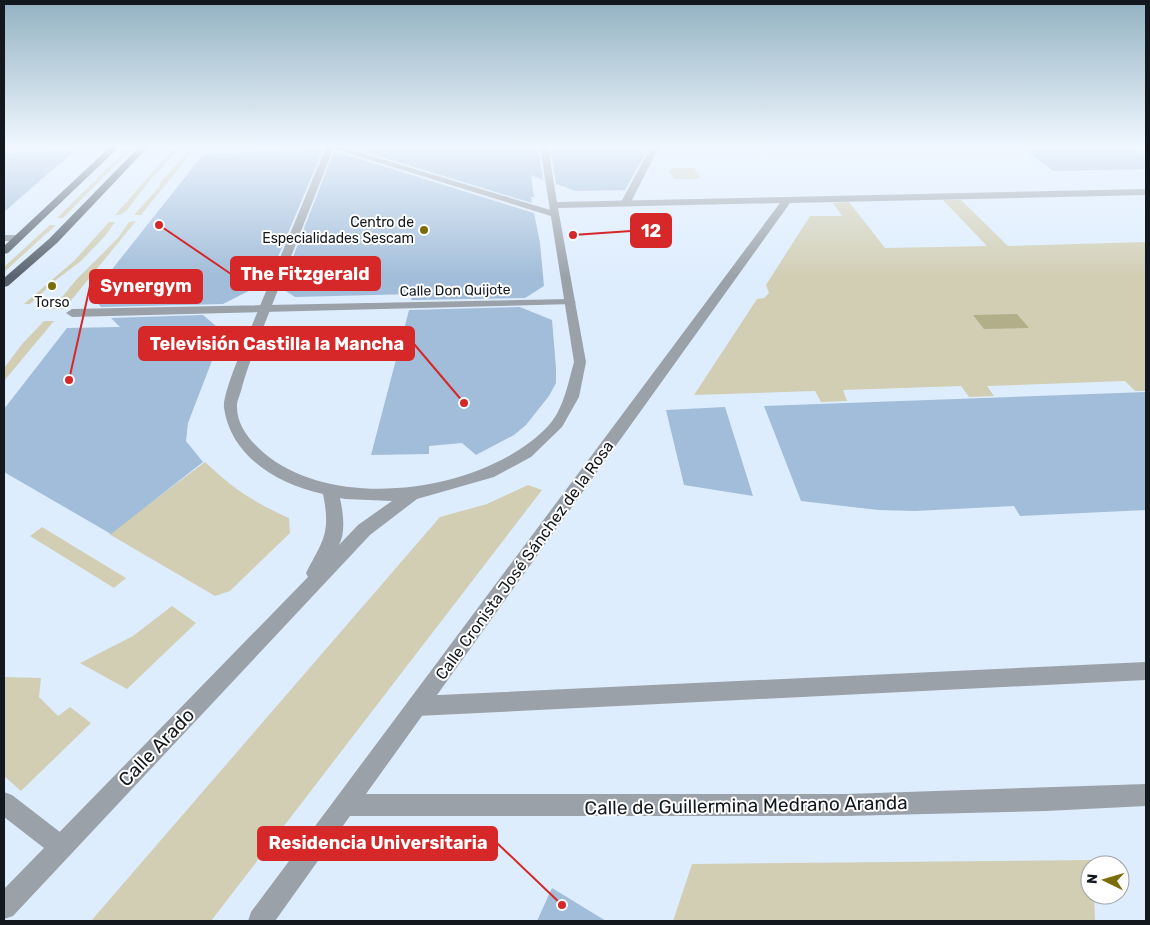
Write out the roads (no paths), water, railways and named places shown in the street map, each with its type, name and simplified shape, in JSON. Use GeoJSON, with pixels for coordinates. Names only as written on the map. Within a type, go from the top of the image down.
{"type":"FeatureCollection","features":[{"type":"Feature","properties":{"kind":"main road"},"geometry":{"type":"LineString","coordinates":[[4,250],[69,190]]}},
{"type":"Feature","properties":{"kind":"main road"},"geometry":{"type":"LineString","coordinates":[[4,284],[53,241],[102,190]]}},
{"type":"Feature","properties":{"kind":"street"},"geometry":{"type":"LineString","coordinates":[[313,190],[264,310],[235,386],[230,406],[235,426],[244,444],[267,464],[287,476],[307,484],[345,493],[384,495],[412,494],[489,472],[526,454],[555,427],[572,397],[580,362],[551,190]]}},
{"type":"Feature","properties":{"kind":"street"},"geometry":{"type":"LineString","coordinates":[[486,190],[554,209],[626,202],[1146,192]]}},
{"type":"Feature","properties":{"kind":"street"},"geometry":{"type":"LineString","coordinates":[[626,202],[632,190]]}},
{"type":"Feature","properties":{"kind":"street","name":"Calle Cronista José Sánchez de la Rosa"},"geometry":{"type":"LineString","coordinates":[[260,921],[788,199]]}},
{"type":"Feature","properties":{"kind":"street"},"geometry":{"type":"LineString","coordinates":[[4,238],[19,238]]}},
{"type":"Feature","properties":{"kind":"street","name":"Calle Don Quijote"},"geometry":{"type":"LineString","coordinates":[[72,313],[570,302]]}},
{"type":"Feature","properties":{"kind":"street","name":"Calle Arado"},"geometry":{"type":"LineString","coordinates":[[309,586],[333,540],[335,512],[330,490]]}},
{"type":"Feature","properties":{"kind":"street","name":"Calle Arado"},"geometry":{"type":"LineString","coordinates":[[4,907],[364,530],[412,494]]}},
{"type":"Feature","properties":{"kind":"street"},"geometry":{"type":"LineString","coordinates":[[417,706],[1146,671]]}},
{"type":"Feature","properties":{"kind":"street","name":"Calle de Guillermina Medrano Aranda"},"geometry":{"type":"LineString","coordinates":[[345,805],[736,807],[1054,800],[1146,795]]}},
{"type":"Feature","properties":{"kind":"street"},"geometry":{"type":"LineString","coordinates":[[4,803],[61,847]]}},
{"type":"Feature","properties":{"kind":"place","name":"The Fitzgerald"},"geometry":{"type":"Point","coordinates":[159,225]}},
{"type":"Feature","properties":{"kind":"place","name":"Centro de Especialidades Sescam"},"geometry":{"type":"Point","coordinates":[424,230]}},
{"type":"Feature","properties":{"kind":"place","name":"12"},"geometry":{"type":"Point","coordinates":[573,235]}},
{"type":"Feature","properties":{"kind":"place","name":"Torso"},"geometry":{"type":"Point","coordinates":[52,286]}},
{"type":"Feature","properties":{"kind":"place","name":"Synergym"},"geometry":{"type":"Point","coordinates":[69,380]}},
{"type":"Feature","properties":{"kind":"place","name":"Televisión Castilla la Mancha"},"geometry":{"type":"Point","coordinates":[464,403]}},
{"type":"Feature","properties":{"kind":"place","name":"Residencia Universitaria"},"geometry":{"type":"Point","coordinates":[562,905]}}]}
